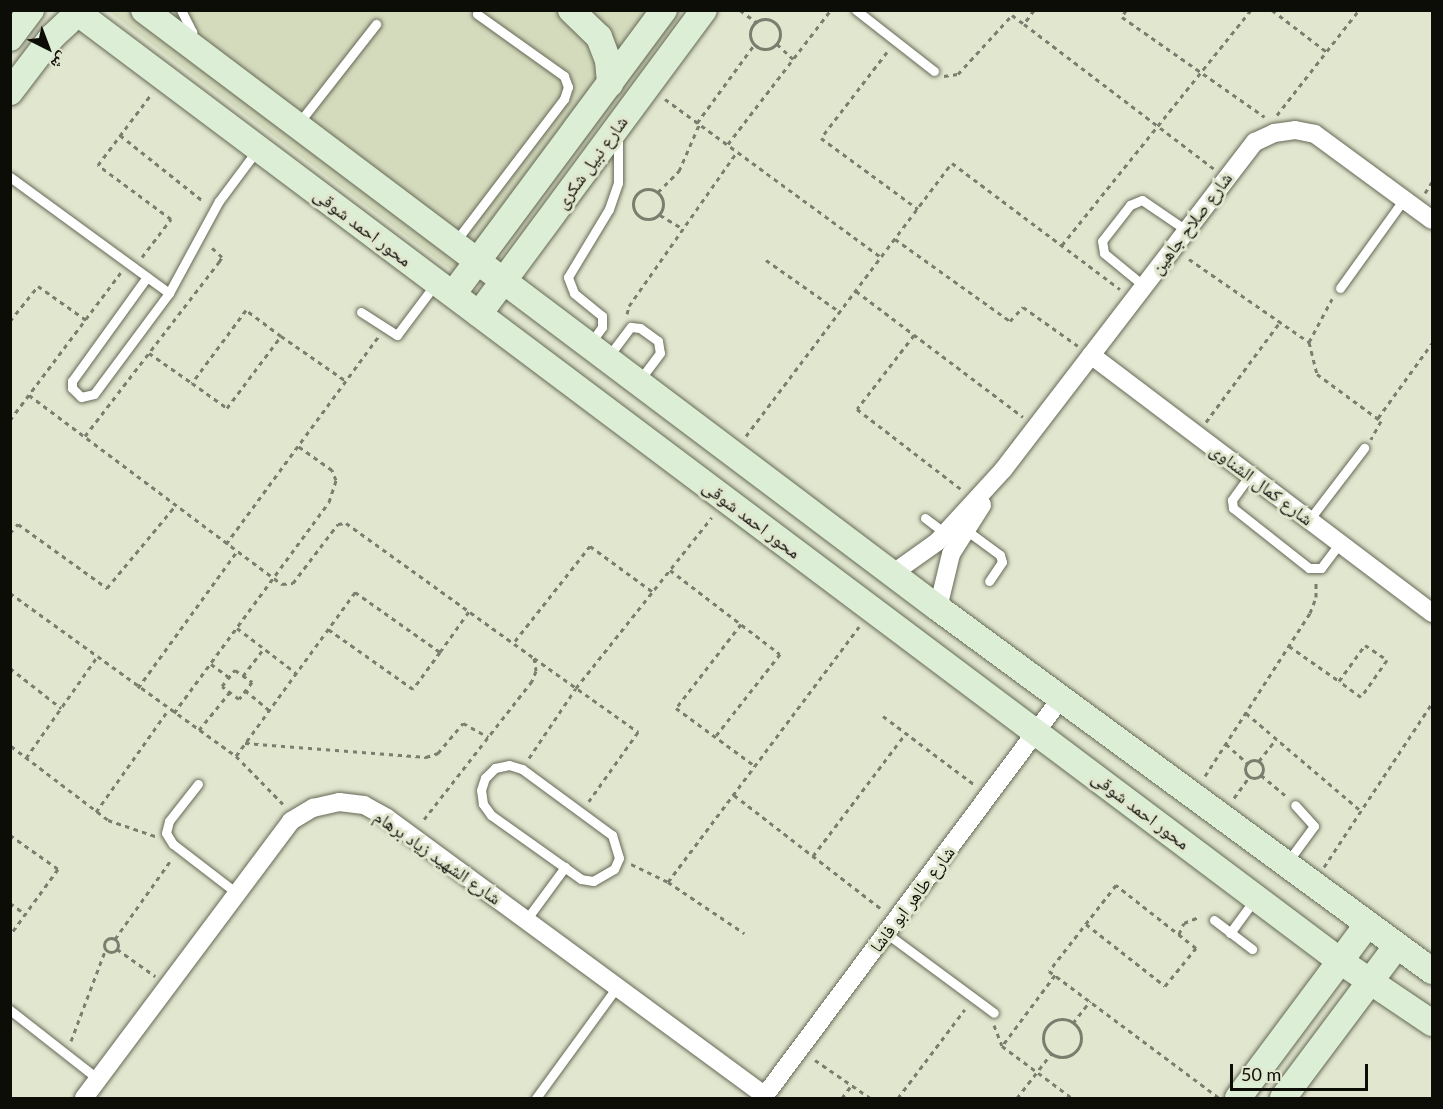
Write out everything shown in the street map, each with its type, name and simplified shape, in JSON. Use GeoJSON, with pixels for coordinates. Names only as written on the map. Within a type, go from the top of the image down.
{"type":"FeatureCollection","features":[{"type":"Feature","properties":{"kind":"street"},"geometry":{"type":"LineString","coordinates":[[10,38],[31,10]]}},
{"type":"Feature","properties":{"kind":"street"},"geometry":{"type":"LineString","coordinates":[[144,10],[892,574],[1366,926],[1432,971]]}},
{"type":"Feature","properties":{"kind":"street","name":"شارع نبيل شكرى"},"geometry":{"type":"LineString","coordinates":[[445,288],[477,262],[664,10]]}},
{"type":"Feature","properties":{"kind":"street","name":"شارع نبيل شكرى"},"geometry":{"type":"LineString","coordinates":[[479,314],[704,10]]}},
{"type":"Feature","properties":{"kind":"street"},"geometry":{"type":"LineString","coordinates":[[10,92],[52,37],[78,12]]}},
{"type":"Feature","properties":{"kind":"street","name":"محور احمد شوقى"},"geometry":{"type":"LineString","coordinates":[[78,12],[1340,961],[1432,1023]]}},
{"type":"Feature","properties":{"kind":"street"},"geometry":{"type":"LineString","coordinates":[[584,13],[599,37],[608,60],[609,84]]}},
{"type":"Feature","properties":{"kind":"street","name":"شارع صلاح جاهين"},"geometry":{"type":"LineString","coordinates":[[892,574],[916,560],[1003,470],[1255,142],[1274,133],[1294,130],[1315,134],[1432,220]]}},
{"type":"Feature","properties":{"kind":"street"},"geometry":{"type":"LineString","coordinates":[[567,141],[594,160]]}},
{"type":"Feature","properties":{"kind":"street","name":"شارع كمال الشناوى"},"geometry":{"type":"LineString","coordinates":[[1091,355],[1432,613]]}},
{"type":"Feature","properties":{"kind":"street","name":"شارع صلاح جاهين"},"geometry":{"type":"LineString","coordinates":[[938,608],[948,563],[1003,470]]}},
{"type":"Feature","properties":{"kind":"street","name":"شارع طاهر ابو فاشا"},"geometry":{"type":"LineString","coordinates":[[764,1097],[1060,699]]}},
{"type":"Feature","properties":{"kind":"street","name":"شارع الشهيد زياد برهام"},"geometry":{"type":"LineString","coordinates":[[84,1098],[291,822],[313,808],[339,802],[364,806],[411,836],[764,1097]]}},
{"type":"Feature","properties":{"kind":"street"},"geometry":{"type":"LineString","coordinates":[[1238,1098],[1366,926]]}},
{"type":"Feature","properties":{"kind":"street"},"geometry":{"type":"LineString","coordinates":[[1283,1098],[1396,948]]}},
{"type":"Feature","properties":{"kind":"lane"},"geometry":{"type":"LineString","coordinates":[[181,10],[192,32],[192,47]]}},
{"type":"Feature","properties":{"kind":"lane"},"geometry":{"type":"LineString","coordinates":[[856,10],[934,71]]}},
{"type":"Feature","properties":{"kind":"lane"},"geometry":{"type":"LineString","coordinates":[[454,244],[567,93],[564,76],[477,14]]}},
{"type":"Feature","properties":{"kind":"lane"},"geometry":{"type":"LineString","coordinates":[[296,126],[376,24]]}},
{"type":"Feature","properties":{"kind":"lane"},"geometry":{"type":"LineString","coordinates":[[597,352],[602,316],[574,293],[568,278],[609,209],[618,183],[621,155],[617,127]]}},
{"type":"Feature","properties":{"kind":"lane"},"geometry":{"type":"LineString","coordinates":[[147,277],[72,381],[75,394],[88,398],[94,394],[169,293],[214,209],[258,148]]}},
{"type":"Feature","properties":{"kind":"lane"},"geometry":{"type":"LineString","coordinates":[[10,177],[169,293]]}},
{"type":"Feature","properties":{"kind":"lane"},"geometry":{"type":"LineString","coordinates":[[1340,288],[1404,199]]}},
{"type":"Feature","properties":{"kind":"lane"},"geometry":{"type":"LineString","coordinates":[[1138,292],[1104,253],[1102,241],[1130,205],[1142,200],[1186,230]]}},
{"type":"Feature","properties":{"kind":"lane"},"geometry":{"type":"LineString","coordinates":[[361,312],[397,335],[445,288]]}},
{"type":"Feature","properties":{"kind":"lane"},"geometry":{"type":"LineString","coordinates":[[597,352],[631,327],[640,328],[662,349],[638,383]]}},
{"type":"Feature","properties":{"kind":"lane"},"geometry":{"type":"LineString","coordinates":[[1309,520],[1364,448]]}},
{"type":"Feature","properties":{"kind":"lane"},"geometry":{"type":"LineString","coordinates":[[1250,475],[1232,500],[1233,508],[1309,568],[1317,570],[1340,543]]}},
{"type":"Feature","properties":{"kind":"lane"},"geometry":{"type":"LineString","coordinates":[[925,518],[945,532]]}},
{"type":"Feature","properties":{"kind":"lane"},"geometry":{"type":"LineString","coordinates":[[966,530],[1000,555],[1002,562],[989,581]]}},
{"type":"Feature","properties":{"kind":"lane"},"geometry":{"type":"LineString","coordinates":[[509,765],[522,769],[612,835],[619,858],[614,869],[593,881],[581,879],[491,815],[483,804],[481,790],[485,778],[495,768],[509,765]]}},
{"type":"Feature","properties":{"kind":"lane"},"geometry":{"type":"LineString","coordinates":[[198,784],[169,821],[168,839],[238,894]]}},
{"type":"Feature","properties":{"kind":"lane"},"geometry":{"type":"LineString","coordinates":[[1285,866],[1314,826],[1295,805]]}},
{"type":"Feature","properties":{"kind":"lane"},"geometry":{"type":"LineString","coordinates":[[526,920],[565,867]]}},
{"type":"Feature","properties":{"kind":"lane"},"geometry":{"type":"LineString","coordinates":[[1230,933],[1256,897]]}},
{"type":"Feature","properties":{"kind":"lane"},"geometry":{"type":"LineString","coordinates":[[1214,920],[1252,950]]}},
{"type":"Feature","properties":{"kind":"lane"},"geometry":{"type":"LineString","coordinates":[[891,926],[994,1013]]}},
{"type":"Feature","properties":{"kind":"lane"},"geometry":{"type":"LineString","coordinates":[[536,1098],[617,987]]}},
{"type":"Feature","properties":{"kind":"lane"},"geometry":{"type":"LineString","coordinates":[[10,1010],[98,1079]]}},
{"type":"Feature","properties":{"kind":"path"},"geometry":{"type":"LineString","coordinates":[[740,10],[756,22]]}},
{"type":"Feature","properties":{"kind":"path"},"geometry":{"type":"LineString","coordinates":[[728,145],[831,10]]}},
{"type":"Feature","properties":{"kind":"path"},"geometry":{"type":"LineString","coordinates":[[1024,24],[1034,10]]}},
{"type":"Feature","properties":{"kind":"path"},"geometry":{"type":"LineString","coordinates":[[1126,10],[1122,17],[1271,122],[1359,10]]}},
{"type":"Feature","properties":{"kind":"path"},"geometry":{"type":"LineString","coordinates":[[1062,245],[1251,10]]}},
{"type":"Feature","properties":{"kind":"path"},"geometry":{"type":"LineString","coordinates":[[1272,10],[1327,52]]}},
{"type":"Feature","properties":{"kind":"path"},"geometry":{"type":"LineString","coordinates":[[934,71],[951,77],[958,75],[1012,15],[1226,178]]}},
{"type":"Feature","properties":{"kind":"path"},"geometry":{"type":"LineString","coordinates":[[766,19],[776,23],[781,33],[777,44],[763,50],[754,45],[750,35],[756,22],[766,19]]}},
{"type":"Feature","properties":{"kind":"path"},"geometry":{"type":"LineString","coordinates":[[895,41],[821,138],[918,209]]}},
{"type":"Feature","properties":{"kind":"path"},"geometry":{"type":"LineString","coordinates":[[777,44],[793,59]]}},
{"type":"Feature","properties":{"kind":"path"},"geometry":{"type":"LineString","coordinates":[[658,192],[679,171],[698,124],[754,45]]}},
{"type":"Feature","properties":{"kind":"path"},"geometry":{"type":"LineString","coordinates":[[10,420],[86,320],[171,219],[98,165],[164,78]]}},
{"type":"Feature","properties":{"kind":"path"},"geometry":{"type":"LineString","coordinates":[[647,87],[881,257]]}},
{"type":"Feature","properties":{"kind":"path"},"geometry":{"type":"LineString","coordinates":[[120,135],[214,209]]}},
{"type":"Feature","properties":{"kind":"path"},"geometry":{"type":"LineString","coordinates":[[631,327],[629,306],[737,152]]}},
{"type":"Feature","properties":{"kind":"path"},"geometry":{"type":"LineString","coordinates":[[732,454],[952,163],[1062,245],[1138,292]]}},
{"type":"Feature","properties":{"kind":"path"},"geometry":{"type":"LineString","coordinates":[[658,192],[641,190],[632,206],[643,219],[660,215],[683,229]]}},
{"type":"Feature","properties":{"kind":"path"},"geometry":{"type":"LineString","coordinates":[[658,192],[664,203],[660,215]]}},
{"type":"Feature","properties":{"kind":"path"},"geometry":{"type":"LineString","coordinates":[[85,436],[222,257],[199,237]]}},
{"type":"Feature","properties":{"kind":"path"},"geometry":{"type":"LineString","coordinates":[[895,239],[1010,321],[1023,307],[1091,355]]}},
{"type":"Feature","properties":{"kind":"path"},"geometry":{"type":"LineString","coordinates":[[1173,247],[1309,342],[1317,374],[1378,418],[1380,426],[1364,448]]}},
{"type":"Feature","properties":{"kind":"path"},"geometry":{"type":"LineString","coordinates":[[766,260],[840,312]]}},
{"type":"Feature","properties":{"kind":"path"},"geometry":{"type":"LineString","coordinates":[[10,321],[38,286],[86,320]]}},
{"type":"Feature","properties":{"kind":"path"},"geometry":{"type":"LineString","coordinates":[[1309,342],[1340,288]]}},
{"type":"Feature","properties":{"kind":"path"},"geometry":{"type":"LineString","coordinates":[[856,291],[1036,427]]}},
{"type":"Feature","properties":{"kind":"path"},"geometry":{"type":"LineString","coordinates":[[192,383],[246,310],[345,381]]}},
{"type":"Feature","properties":{"kind":"path"},"geometry":{"type":"LineString","coordinates":[[1197,435],[1280,322]]}},
{"type":"Feature","properties":{"kind":"path"},"geometry":{"type":"LineString","coordinates":[[226,543],[384,328]]}},
{"type":"Feature","properties":{"kind":"path"},"geometry":{"type":"LineString","coordinates":[[914,335],[857,409],[975,500]]}},
{"type":"Feature","properties":{"kind":"path"},"geometry":{"type":"LineString","coordinates":[[149,353],[227,408],[281,336]]}},
{"type":"Feature","properties":{"kind":"path"},"geometry":{"type":"LineString","coordinates":[[1378,418],[1432,343]]}},
{"type":"Feature","properties":{"kind":"path"},"geometry":{"type":"LineString","coordinates":[[29,395],[282,584],[293,583],[334,528],[346,523],[515,641],[534,658],[638,732],[581,812]]}},
{"type":"Feature","properties":{"kind":"path"},"geometry":{"type":"LineString","coordinates":[[174,713],[274,578],[334,490],[336,480],[332,470],[298,446]]}},
{"type":"Feature","properties":{"kind":"path"},"geometry":{"type":"LineString","coordinates":[[522,769],[576,688],[726,500]]}},
{"type":"Feature","properties":{"kind":"path"},"geometry":{"type":"LineString","coordinates":[[10,533],[18,524],[107,588],[176,506]]}},
{"type":"Feature","properties":{"kind":"path"},"geometry":{"type":"LineString","coordinates":[[515,641],[590,546],[653,592]]}},
{"type":"Feature","properties":{"kind":"path"},"geometry":{"type":"LineString","coordinates":[[138,688],[237,551]]}},
{"type":"Feature","properties":{"kind":"path"},"geometry":{"type":"LineString","coordinates":[[670,570],[780,654],[715,737]]}},
{"type":"Feature","properties":{"kind":"path"},"geometry":{"type":"LineString","coordinates":[[1192,796],[1289,646],[1316,597],[1317,570]]}},
{"type":"Feature","properties":{"kind":"path"},"geometry":{"type":"LineString","coordinates":[[236,756],[355,592],[440,652]]}},
{"type":"Feature","properties":{"kind":"path"},"geometry":{"type":"LineString","coordinates":[[10,593],[138,688],[236,756],[283,804],[291,822]]}},
{"type":"Feature","properties":{"kind":"path"},"geometry":{"type":"LineString","coordinates":[[668,882],[873,609]]}},
{"type":"Feature","properties":{"kind":"path"},"geometry":{"type":"LineString","coordinates":[[328,629],[413,689],[470,610]]}},
{"type":"Feature","properties":{"kind":"path"},"geometry":{"type":"LineString","coordinates":[[741,624],[676,708],[755,766]]}},
{"type":"Feature","properties":{"kind":"path"},"geometry":{"type":"LineString","coordinates":[[237,628],[296,673]]}},
{"type":"Feature","properties":{"kind":"path"},"geometry":{"type":"LineString","coordinates":[[1289,646],[1361,697],[1387,660],[1365,645],[1340,681]]}},
{"type":"Feature","properties":{"kind":"path"},"geometry":{"type":"LineString","coordinates":[[243,676],[264,648]]}},
{"type":"Feature","properties":{"kind":"path"},"geometry":{"type":"LineString","coordinates":[[26,758],[97,657]]}},
{"type":"Feature","properties":{"kind":"path"},"geometry":{"type":"LineString","coordinates":[[411,836],[532,681],[536,670],[534,658]]}},
{"type":"Feature","properties":{"kind":"path"},"geometry":{"type":"LineString","coordinates":[[210,664],[229,677]]}},
{"type":"Feature","properties":{"kind":"path"},"geometry":{"type":"LineString","coordinates":[[10,668],[61,708]]}},
{"type":"Feature","properties":{"kind":"path"},"geometry":{"type":"LineString","coordinates":[[235,670],[243,676],[252,682],[239,699],[222,686],[235,670]]}},
{"type":"Feature","properties":{"kind":"path"},"geometry":{"type":"LineString","coordinates":[[245,690],[270,710]]}},
{"type":"Feature","properties":{"kind":"path"},"geometry":{"type":"LineString","coordinates":[[199,730],[230,692]]}},
{"type":"Feature","properties":{"kind":"path"},"geometry":{"type":"LineString","coordinates":[[1312,885],[1432,703]]}},
{"type":"Feature","properties":{"kind":"path"},"geometry":{"type":"LineString","coordinates":[[96,812],[169,710]]}},
{"type":"Feature","properties":{"kind":"path"},"geometry":{"type":"LineString","coordinates":[[1246,712],[1361,811]]}},
{"type":"Feature","properties":{"kind":"path"},"geometry":{"type":"LineString","coordinates":[[883,716],[988,795]]}},
{"type":"Feature","properties":{"kind":"path"},"geometry":{"type":"LineString","coordinates":[[245,743],[426,757],[438,753],[463,723],[488,737]]}},
{"type":"Feature","properties":{"kind":"path"},"geometry":{"type":"LineString","coordinates":[[813,856],[906,733]]}},
{"type":"Feature","properties":{"kind":"path"},"geometry":{"type":"LineString","coordinates":[[1247,763],[1259,761],[1276,738]]}},
{"type":"Feature","properties":{"kind":"path"},"geometry":{"type":"LineString","coordinates":[[1226,743],[1247,763]]}},
{"type":"Feature","properties":{"kind":"path"},"geometry":{"type":"LineString","coordinates":[[11,746],[96,812],[136,831],[168,839]]}},
{"type":"Feature","properties":{"kind":"path"},"geometry":{"type":"LineString","coordinates":[[1259,761],[1263,768],[1261,775]]}},
{"type":"Feature","properties":{"kind":"path"},"geometry":{"type":"LineString","coordinates":[[1247,763],[1245,770],[1249,777],[1261,775]]}},
{"type":"Feature","properties":{"kind":"path"},"geometry":{"type":"LineString","coordinates":[[1261,775],[1295,805]]}},
{"type":"Feature","properties":{"kind":"path"},"geometry":{"type":"LineString","coordinates":[[734,795],[813,856],[891,926]]}},
{"type":"Feature","properties":{"kind":"path"},"geometry":{"type":"LineString","coordinates":[[10,835],[58,869],[10,934]]}},
{"type":"Feature","properties":{"kind":"path"},"geometry":{"type":"LineString","coordinates":[[169,986],[117,949],[115,939],[179,849]]}},
{"type":"Feature","properties":{"kind":"path"},"geometry":{"type":"LineString","coordinates":[[619,858],[668,882],[744,933]]}},
{"type":"Feature","properties":{"kind":"path"},"geometry":{"type":"LineString","coordinates":[[1086,924],[1165,986],[1196,948],[1116,885],[1049,971],[1219,1098]]}},
{"type":"Feature","properties":{"kind":"path"},"geometry":{"type":"LineString","coordinates":[[10,903],[25,914]]}},
{"type":"Feature","properties":{"kind":"path"},"geometry":{"type":"LineString","coordinates":[[1179,934],[1189,919],[1202,916],[1214,920]]}},
{"type":"Feature","properties":{"kind":"path"},"geometry":{"type":"LineString","coordinates":[[66,1054],[105,951],[105,940],[115,939]]}},
{"type":"Feature","properties":{"kind":"path"},"geometry":{"type":"LineString","coordinates":[[105,951],[117,949]]}},
{"type":"Feature","properties":{"kind":"path"},"geometry":{"type":"LineString","coordinates":[[1002,1046],[1055,975]]}},
{"type":"Feature","properties":{"kind":"path"},"geometry":{"type":"LineString","coordinates":[[898,1098],[974,998]]}},
{"type":"Feature","properties":{"kind":"path"},"geometry":{"type":"LineString","coordinates":[[1073,1023],[1090,1001]]}},
{"type":"Feature","properties":{"kind":"path"},"geometry":{"type":"LineString","coordinates":[[994,1013],[995,1032],[1002,1046],[1072,1098]]}},
{"type":"Feature","properties":{"kind":"path"},"geometry":{"type":"LineString","coordinates":[[1059,1020],[1073,1023],[1081,1036],[1077,1050],[1065,1057],[1051,1054],[1043,1041],[1047,1027],[1059,1020]]}},
{"type":"Feature","properties":{"kind":"path"},"geometry":{"type":"LineString","coordinates":[[800,1049],[870,1098]]}},
{"type":"Feature","properties":{"kind":"path"},"geometry":{"type":"LineString","coordinates":[[1017,1098],[1051,1054]]}},
{"type":"Feature","properties":{"kind":"path"},"geometry":{"type":"LineString","coordinates":[[842,1098],[851,1086]]}},
{"type":"Feature","properties":{"kind":"shaded area"},"geometry":{"type":"Polygon","coordinates":[[[108,11],[683,11],[475,288],[108,11]]]}}]}
